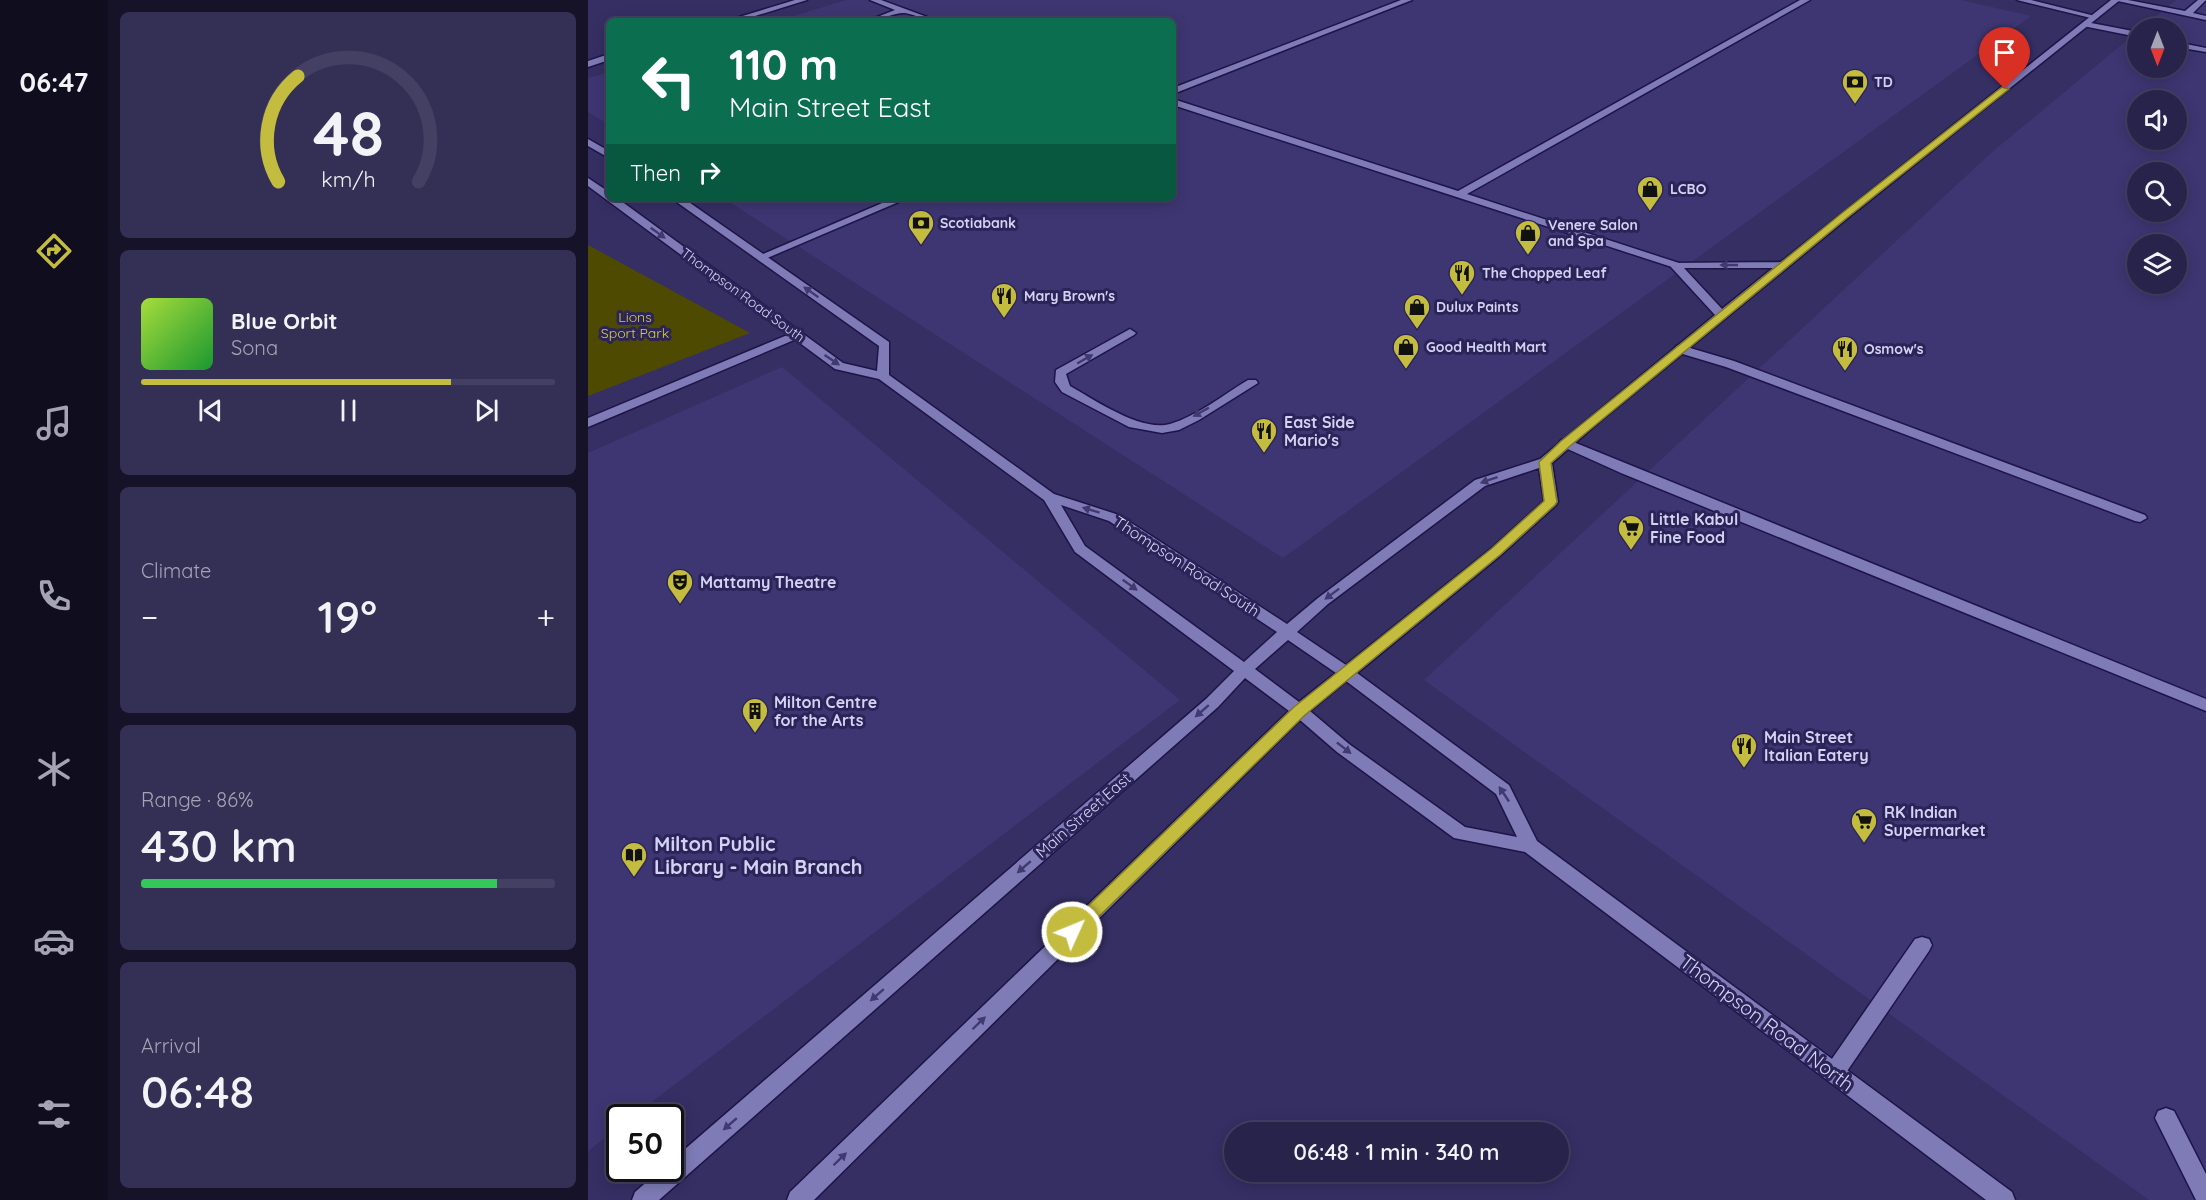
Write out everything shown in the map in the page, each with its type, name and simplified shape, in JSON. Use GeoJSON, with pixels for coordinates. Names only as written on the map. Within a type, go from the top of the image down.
{"type":"FeatureCollection","features":[{"type":"Feature","properties":{"kind":"main road"},"geometry":{"type":"LineString","coordinates":[[740,18],[803,0]]}},
{"type":"Feature","properties":{"kind":"main road"},"geometry":{"type":"LineString","coordinates":[[874,0],[920,18]]}},
{"type":"Feature","properties":{"kind":"main road"},"geometry":{"type":"LineString","coordinates":[[1176,90],[1407,0]]}},
{"type":"Feature","properties":{"kind":"main road"},"geometry":{"type":"LineString","coordinates":[[1458,195],[1806,0]]}},
{"type":"Feature","properties":{"kind":"main road"},"geometry":{"type":"LineString","coordinates":[[2022,0],[2095,17]]}},
{"type":"Feature","properties":{"kind":"main road"},"geometry":{"type":"LineString","coordinates":[[2117,0],[2206,18]]}},
{"type":"Feature","properties":{"kind":"main road","name":"Main Street East"},"geometry":{"type":"LineString","coordinates":[[643,1200],[1212,703],[1244,670],[1323,601],[1480,483],[1545,462],[1721,315],[2117,0]]}},
{"type":"Feature","properties":{"kind":"main road"},"geometry":{"type":"LineString","coordinates":[[2187,14],[2202,0]]}},
{"type":"Feature","properties":{"kind":"main road"},"geometry":{"type":"LineString","coordinates":[[880,18],[903,10]]}},
{"type":"Feature","properties":{"kind":"main road"},"geometry":{"type":"LineString","coordinates":[[2086,24],[2127,33]]}},
{"type":"Feature","properties":{"kind":"main road"},"geometry":{"type":"LineString","coordinates":[[2187,46],[2206,50]]}},
{"type":"Feature","properties":{"kind":"main road"},"geometry":{"type":"LineString","coordinates":[[588,64],[606,58]]}},
{"type":"Feature","properties":{"kind":"main road"},"geometry":{"type":"LineString","coordinates":[[1176,103],[1675,265],[1783,265]]}},
{"type":"Feature","properties":{"kind":"main road"},"geometry":{"type":"LineString","coordinates":[[588,142],[606,153]]}},
{"type":"Feature","properties":{"kind":"main road","name":"Thompson Road South"},"geometry":{"type":"LineString","coordinates":[[588,181],[606,194]]}},
{"type":"Feature","properties":{"kind":"main road","name":"Thompson Road South"},"geometry":{"type":"LineString","coordinates":[[615,201],[839,366],[884,376],[1049,497],[1114,518],[1317,654]]}},
{"type":"Feature","properties":{"kind":"main road"},"geometry":{"type":"LineString","coordinates":[[680,201],[885,345],[884,376]]}},
{"type":"Feature","properties":{"kind":"main road"},"geometry":{"type":"LineString","coordinates":[[760,257],[896,201]]}},
{"type":"Feature","properties":{"kind":"main road"},"geometry":{"type":"LineString","coordinates":[[1675,265],[1721,315]]}},
{"type":"Feature","properties":{"kind":"main road"},"geometry":{"type":"LineString","coordinates":[[1130,333],[1060,373],[1061,382],[1066,389],[1133,424],[1155,429],[1173,428],[1252,383]]}},
{"type":"Feature","properties":{"kind":"main road"},"geometry":{"type":"LineString","coordinates":[[588,423],[797,335]]}},
{"type":"Feature","properties":{"kind":"main road"},"geometry":{"type":"LineString","coordinates":[[1680,349],[1741,368],[2140,518]]}},
{"type":"Feature","properties":{"kind":"main road"},"geometry":{"type":"LineString","coordinates":[[1566,443],[1626,470],[1666,484],[2206,705]]}},
{"type":"Feature","properties":{"kind":"main road"},"geometry":{"type":"LineString","coordinates":[[798,1200],[1299,711],[1496,552],[1551,502],[1545,462]]}},
{"type":"Feature","properties":{"kind":"main road","name":"Thompson Road South"},"geometry":{"type":"LineString","coordinates":[[1049,497],[1080,549],[1277,692]]}},
{"type":"Feature","properties":{"kind":"main road","name":"Thompson Road North"},"geometry":{"type":"LineString","coordinates":[[1317,654],[1345,672],[1503,789],[1530,846]]}},
{"type":"Feature","properties":{"kind":"main road","name":"Thompson Road North"},"geometry":{"type":"LineString","coordinates":[[1277,692],[1343,748],[1460,833],[1530,846],[2004,1200]]}},
{"type":"Feature","properties":{"kind":"main road"},"geometry":{"type":"LineString","coordinates":[[1834,1073],[1922,945]]}},
{"type":"Feature","properties":{"kind":"main road"},"geometry":{"type":"LineString","coordinates":[[2166,1118],[2206,1197]]}},
{"type":"Feature","properties":{"kind":"shaded area"},"geometry":{"type":"Polygon","coordinates":[[[846,0],[1961,0],[2031,16],[1283,558],[728,201],[1176,201],[1176,18],[787,18],[846,0]]]}},
{"type":"Feature","properties":{"kind":"shaded area"},"geometry":{"type":"Polygon","coordinates":[[[2176,0],[2206,0],[2206,1200],[2149,1200],[1424,680],[1992,152],[2127,40],[2127,78],[2187,78],[2187,18],[2154,18],[2176,0]]]}},
{"type":"Feature","properties":{"kind":"shaded area"},"geometry":{"type":"Polygon","coordinates":[[[606,73],[606,123],[588,112],[588,78],[606,73]]]}},
{"type":"Feature","properties":{"kind":"shaded area"},"geometry":{"type":"Polygon","coordinates":[[[782,367],[1180,700],[649,1104],[606,1104],[606,1137],[588,1151],[588,453],[782,367]]]}},
{"type":"Feature","properties":{"kind":"green space","name":"Lions Sport Park"},"geometry":{"type":"Polygon","coordinates":[[[588,245],[750,333],[588,396],[588,245]]]}},
{"type":"Feature","properties":{"kind":"place","name":"TD"},"geometry":{"type":"Point","coordinates":[1855,105]}},
{"type":"Feature","properties":{"kind":"place","name":"LCBO"},"geometry":{"type":"Point","coordinates":[1650,212]}},
{"type":"Feature","properties":{"kind":"place","name":"Scotiabank"},"geometry":{"type":"Point","coordinates":[921,246]}},
{"type":"Feature","properties":{"kind":"place","name":"Venere Salon and Spa"},"geometry":{"type":"Point","coordinates":[1528,256]}},
{"type":"Feature","properties":{"kind":"place","name":"The Chopped Leaf"},"geometry":{"type":"Point","coordinates":[1462,296]}},
{"type":"Feature","properties":{"kind":"place","name":"Mary Brown's"},"geometry":{"type":"Point","coordinates":[1004,319]}},
{"type":"Feature","properties":{"kind":"place","name":"Dulux Paints"},"geometry":{"type":"Point","coordinates":[1417,330]}},
{"type":"Feature","properties":{"kind":"place","name":"Good Health Mart"},"geometry":{"type":"Point","coordinates":[1406,370]}},
{"type":"Feature","properties":{"kind":"place","name":"Osmow's"},"geometry":{"type":"Point","coordinates":[1845,372]}},
{"type":"Feature","properties":{"kind":"place","name":"East Side Mario's"},"geometry":{"type":"Point","coordinates":[1264,454]}},
{"type":"Feature","properties":{"kind":"place","name":"Little Kabul Fine Food"},"geometry":{"type":"Point","coordinates":[1631,551]}},
{"type":"Feature","properties":{"kind":"place","name":"Mattamy Theatre"},"geometry":{"type":"Point","coordinates":[680,605]}},
{"type":"Feature","properties":{"kind":"place","name":"Milton Centre for the Arts"},"geometry":{"type":"Point","coordinates":[755,734]}},
{"type":"Feature","properties":{"kind":"place","name":"Main Street Italian Eatery"},"geometry":{"type":"Point","coordinates":[1744,769]}},
{"type":"Feature","properties":{"kind":"place","name":"RK Indian Supermarket"},"geometry":{"type":"Point","coordinates":[1864,844]}},
{"type":"Feature","properties":{"kind":"place","name":"Milton Public Library - Main Branch"},"geometry":{"type":"Point","coordinates":[634,878]}},
{"type":"Feature","properties":{"kind":"route"},"geometry":{"type":"LineString","coordinates":[[1072,932],[1299,711],[1496,552],[1551,502],[1545,462],[1566,443],[1845,215],[2005,89]]}}]}
